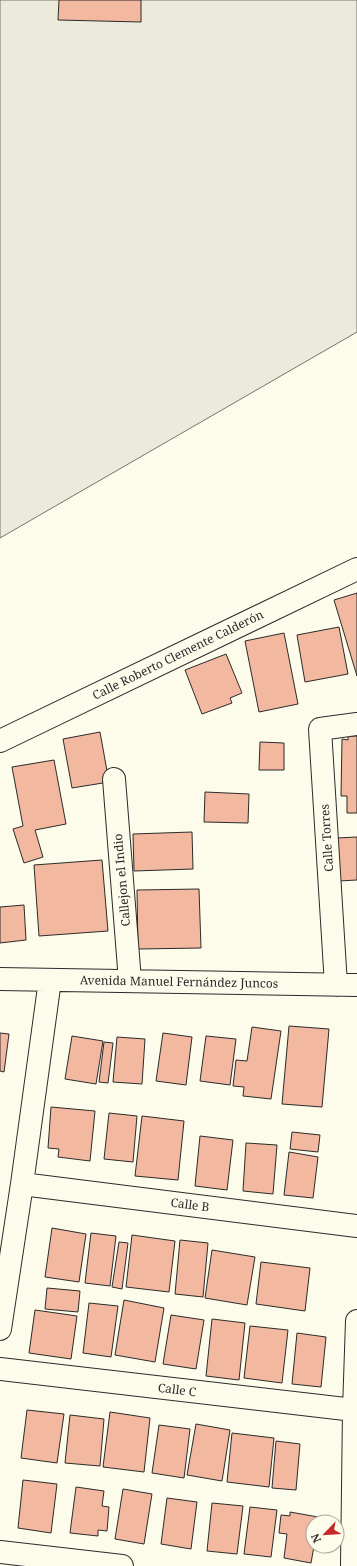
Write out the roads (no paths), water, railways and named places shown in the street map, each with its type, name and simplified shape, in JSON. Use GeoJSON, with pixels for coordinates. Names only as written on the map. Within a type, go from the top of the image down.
{"type":"FeatureCollection","features":[{"type":"Feature","properties":{"kind":"street","name":"Calle Roberto Clemente Calderón"},"geometry":{"type":"LineString","coordinates":[[0,741],[357,569]]}},
{"type":"Feature","properties":{"kind":"street","name":"Calle Torres"},"geometry":{"type":"LineString","coordinates":[[336,985],[320,729],[357,724]]}},
{"type":"Feature","properties":{"kind":"street","name":"Callejon el Indio"},"geometry":{"type":"LineString","coordinates":[[114,779],[130,981]]}},
{"type":"Feature","properties":{"kind":"street","name":"Avenida Manuel Fernández Juncos"},"geometry":{"type":"LineString","coordinates":[[0,979],[357,985]]}},
{"type":"Feature","properties":{"kind":"street"},"geometry":{"type":"LineString","coordinates":[[0,1328],[22,1184],[50,980]]}},
{"type":"Feature","properties":{"kind":"street","name":"Calle B"},"geometry":{"type":"LineString","coordinates":[[22,1184],[357,1226]]}},
{"type":"Feature","properties":{"kind":"street"},"geometry":{"type":"LineString","coordinates":[[352,1566],[357,1321]]}},
{"type":"Feature","properties":{"kind":"street","name":"Calle C"},"geometry":{"type":"LineString","coordinates":[[0,1370],[354,1410]]}},
{"type":"Feature","properties":{"kind":"street"},"geometry":{"type":"LineString","coordinates":[[0,1552],[122,1566]]}}]}
